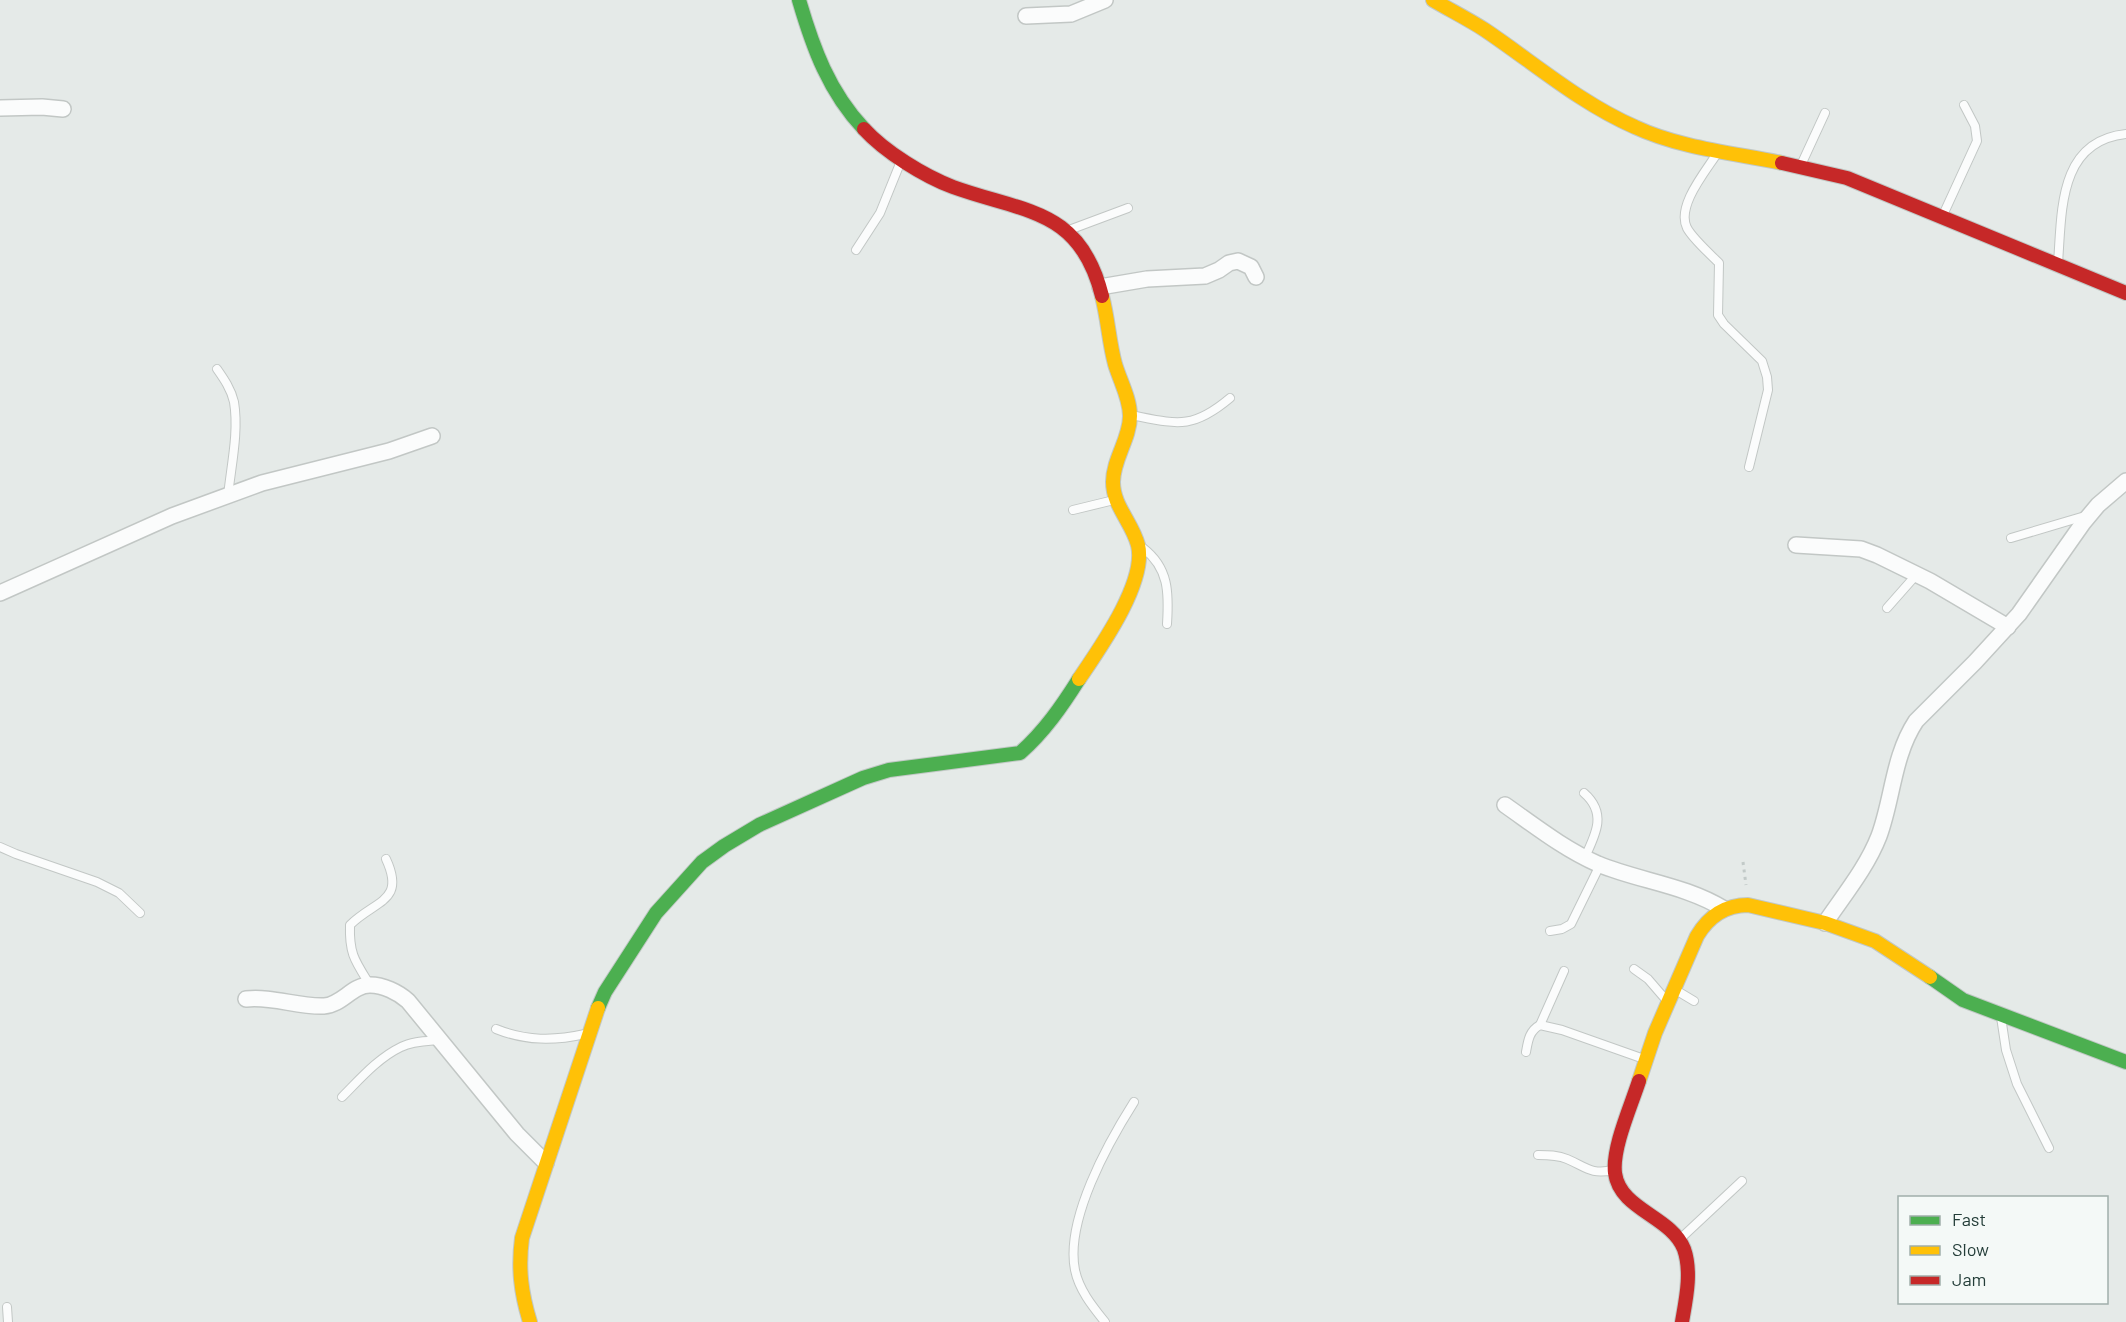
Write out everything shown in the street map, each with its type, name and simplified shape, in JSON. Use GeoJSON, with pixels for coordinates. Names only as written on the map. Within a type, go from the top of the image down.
{"type":"FeatureCollection","features":[{"type":"Feature","properties":{"kind":"street"},"geometry":{"type":"LineString","coordinates":[[530,1322],[520,1286],[518,1260],[522,1238],[589,1032],[605,992],[656,913],[702,862],[724,846],[759,825],[863,778],[889,770],[1020,753],[1028,750],[1087,669],[1118,616],[1139,572],[1139,545],[1115,500],[1112,486],[1115,462],[1124,441],[1130,415],[1116,364],[1100,287],[1087,254],[1074,238],[1038,215],[958,189],[935,179],[901,159],[869,135],[840,104],[817,55],[799,0]]}},
{"type":"Feature","properties":{"kind":"street"},"geometry":{"type":"LineString","coordinates":[[1026,16],[1071,14],[1105,0]]}},
{"type":"Feature","properties":{"kind":"street"},"geometry":{"type":"LineString","coordinates":[[1433,0],[1492,34],[1613,117],[1662,137],[1847,178],[2126,293]]}},
{"type":"Feature","properties":{"kind":"street"},"geometry":{"type":"LineString","coordinates":[[0,108],[63,109]]}},
{"type":"Feature","properties":{"kind":"street"},"geometry":{"type":"LineString","coordinates":[[1100,287],[1148,279],[1205,276],[1229,263],[1238,261],[1251,267],[1256,278]]}},
{"type":"Feature","properties":{"kind":"street"},"geometry":{"type":"LineString","coordinates":[[0,593],[172,516],[262,483],[389,451],[432,436]]}},
{"type":"Feature","properties":{"kind":"street"},"geometry":{"type":"LineString","coordinates":[[1825,923],[1869,857],[1878,839],[1887,812],[1898,760],[1910,731],[1924,712],[1976,662],[2019,614],[2089,514],[2126,481]]}},
{"type":"Feature","properties":{"kind":"street"},"geometry":{"type":"LineString","coordinates":[[1796,545],[1861,549],[1917,574],[2008,627]]}},
{"type":"Feature","properties":{"kind":"street"},"geometry":{"type":"LineString","coordinates":[[1505,805],[1549,837],[1600,865],[1701,896],[1724,909]]}},
{"type":"Feature","properties":{"kind":"street"},"geometry":{"type":"LineString","coordinates":[[1682,1322],[1686,1298],[1687,1267],[1679,1240],[1623,1194],[1615,1180],[1615,1155],[1646,1059],[1697,936],[1704,924],[1724,909],[1736,905],[1748,905],[1825,923],[1875,941],[1913,964],[1958,997],[2126,1062]]}},
{"type":"Feature","properties":{"kind":"street"},"geometry":{"type":"LineString","coordinates":[[246,999],[261,997],[326,1006],[337,1003],[362,987],[370,985],[400,994],[517,1134],[546,1163]]}},
{"type":"Feature","properties":{"kind":"lane"},"geometry":{"type":"LineString","coordinates":[[1943,217],[1977,141],[1975,126],[1964,105]]}},
{"type":"Feature","properties":{"kind":"lane"},"geometry":{"type":"LineString","coordinates":[[1800,166],[1825,113]]}},
{"type":"Feature","properties":{"kind":"lane"},"geometry":{"type":"LineString","coordinates":[[2058,264],[2063,201],[2070,173],[2078,160],[2091,147],[2116,135],[2126,134]]}},
{"type":"Feature","properties":{"kind":"lane"},"geometry":{"type":"LineString","coordinates":[[1719,151],[1688,199],[1684,213],[1687,228],[1719,263],[1718,315],[1761,361],[1767,377],[1768,390],[1749,467]]}},
{"type":"Feature","properties":{"kind":"lane"},"geometry":{"type":"LineString","coordinates":[[856,250],[880,213],[901,159]]}},
{"type":"Feature","properties":{"kind":"lane"},"geometry":{"type":"LineString","coordinates":[[1065,231],[1128,208]]}},
{"type":"Feature","properties":{"kind":"lane"},"geometry":{"type":"LineString","coordinates":[[217,369],[228,385],[233,401],[235,421],[228,496]]}},
{"type":"Feature","properties":{"kind":"lane"},"geometry":{"type":"LineString","coordinates":[[1130,415],[1177,424],[1195,421],[1230,398]]}},
{"type":"Feature","properties":{"kind":"lane"},"geometry":{"type":"LineString","coordinates":[[1073,510],[1115,500]]}},
{"type":"Feature","properties":{"kind":"lane"},"geometry":{"type":"LineString","coordinates":[[2011,538],[2089,514]]}},
{"type":"Feature","properties":{"kind":"lane"},"geometry":{"type":"LineString","coordinates":[[1139,545],[1152,555],[1161,567],[1166,583],[1167,624]]}},
{"type":"Feature","properties":{"kind":"lane"},"geometry":{"type":"LineString","coordinates":[[1887,608],[1917,574]]}},
{"type":"Feature","properties":{"kind":"lane"},"geometry":{"type":"LineString","coordinates":[[1584,793],[1594,801],[1598,818],[1595,836],[1585,857]]}},
{"type":"Feature","properties":{"kind":"lane"},"geometry":{"type":"LineString","coordinates":[[0,847],[97,882],[119,893],[140,913]]}},
{"type":"Feature","properties":{"kind":"lane"},"geometry":{"type":"LineString","coordinates":[[370,985],[354,959],[349,944],[350,925],[363,913],[384,902],[391,891],[393,874],[386,858]]}},
{"type":"Feature","properties":{"kind":"lane"},"geometry":{"type":"LineString","coordinates":[[1550,931],[1562,929],[1571,924],[1600,865]]}},
{"type":"Feature","properties":{"kind":"lane"},"geometry":{"type":"LineString","coordinates":[[1634,969],[1648,979],[1668,1002]]}},
{"type":"Feature","properties":{"kind":"lane"},"geometry":{"type":"LineString","coordinates":[[1526,1052],[1529,1036],[1540,1025],[1564,971]]}},
{"type":"Feature","properties":{"kind":"lane"},"geometry":{"type":"LineString","coordinates":[[1674,989],[1694,1001]]}},
{"type":"Feature","properties":{"kind":"lane"},"geometry":{"type":"LineString","coordinates":[[2001,1015],[2006,1050],[2017,1084],[2049,1148]]}},
{"type":"Feature","properties":{"kind":"lane"},"geometry":{"type":"LineString","coordinates":[[1540,1025],[1562,1030],[1646,1059]]}},
{"type":"Feature","properties":{"kind":"lane"},"geometry":{"type":"LineString","coordinates":[[496,1029],[513,1035],[538,1039],[561,1039],[589,1032]]}},
{"type":"Feature","properties":{"kind":"lane"},"geometry":{"type":"LineString","coordinates":[[342,1097],[378,1062],[402,1046],[420,1041],[439,1040]]}},
{"type":"Feature","properties":{"kind":"lane"},"geometry":{"type":"LineString","coordinates":[[1105,1322],[1086,1296],[1075,1271],[1077,1226],[1088,1192],[1112,1138],[1134,1102]]}},
{"type":"Feature","properties":{"kind":"lane"},"geometry":{"type":"LineString","coordinates":[[1538,1155],[1552,1155],[1583,1168],[1600,1172],[1614,1170]]}},
{"type":"Feature","properties":{"kind":"lane"},"geometry":{"type":"LineString","coordinates":[[1679,1240],[1742,1181]]}},
{"type":"Feature","properties":{"kind":"lane"},"geometry":{"type":"LineString","coordinates":[[6,1307],[8,1322]]}},
{"type":"Feature","properties":{"kind":"path"},"geometry":{"type":"LineString","coordinates":[[1743,862],[1748,905]]}},
{"type":"Feature","properties":{"kind":"traffic: fast"},"geometry":{"type":"LineString","coordinates":[[799,0],[816,52],[832,85],[864,129]]}},
{"type":"Feature","properties":{"kind":"traffic: fast"},"geometry":{"type":"LineString","coordinates":[[598,1008],[605,992],[656,913],[702,862],[724,846],[759,825],[863,778],[889,770],[1020,753],[1052,718],[1079,679]]}},
{"type":"Feature","properties":{"kind":"traffic: fast"},"geometry":{"type":"LineString","coordinates":[[1930,977],[1963,1000],[2126,1062]]}},
{"type":"Feature","properties":{"kind":"traffic: slow"},"geometry":{"type":"LineString","coordinates":[[1433,0],[1485,30],[1595,106],[1635,127],[1688,145],[1782,163]]}},
{"type":"Feature","properties":{"kind":"traffic: slow"},"geometry":{"type":"LineString","coordinates":[[1079,679],[1120,614],[1136,577],[1139,560],[1138,545],[1114,491],[1114,474],[1127,433],[1130,409],[1113,356],[1102,296]]}},
{"type":"Feature","properties":{"kind":"traffic: slow"},"geometry":{"type":"LineString","coordinates":[[1639,1081],[1655,1033],[1697,936],[1712,917],[1732,907],[1748,905],[1825,923],[1875,941],[1930,977]]}},
{"type":"Feature","properties":{"kind":"traffic: slow"},"geometry":{"type":"LineString","coordinates":[[530,1322],[521,1280],[522,1238],[598,1008]]}},
{"type":"Feature","properties":{"kind":"traffic: jam"},"geometry":{"type":"LineString","coordinates":[[864,129],[894,155],[930,177],[953,187],[1026,210],[1046,218],[1064,230],[1080,246],[1092,267],[1102,296]]}},
{"type":"Feature","properties":{"kind":"traffic: jam"},"geometry":{"type":"LineString","coordinates":[[1782,163],[1847,178],[2126,293]]}},
{"type":"Feature","properties":{"kind":"traffic: jam"},"geometry":{"type":"LineString","coordinates":[[1639,1081],[1619,1139],[1615,1173],[1619,1186],[1626,1196],[1668,1228],[1678,1238],[1684,1249],[1688,1276],[1682,1322]]}}]}
